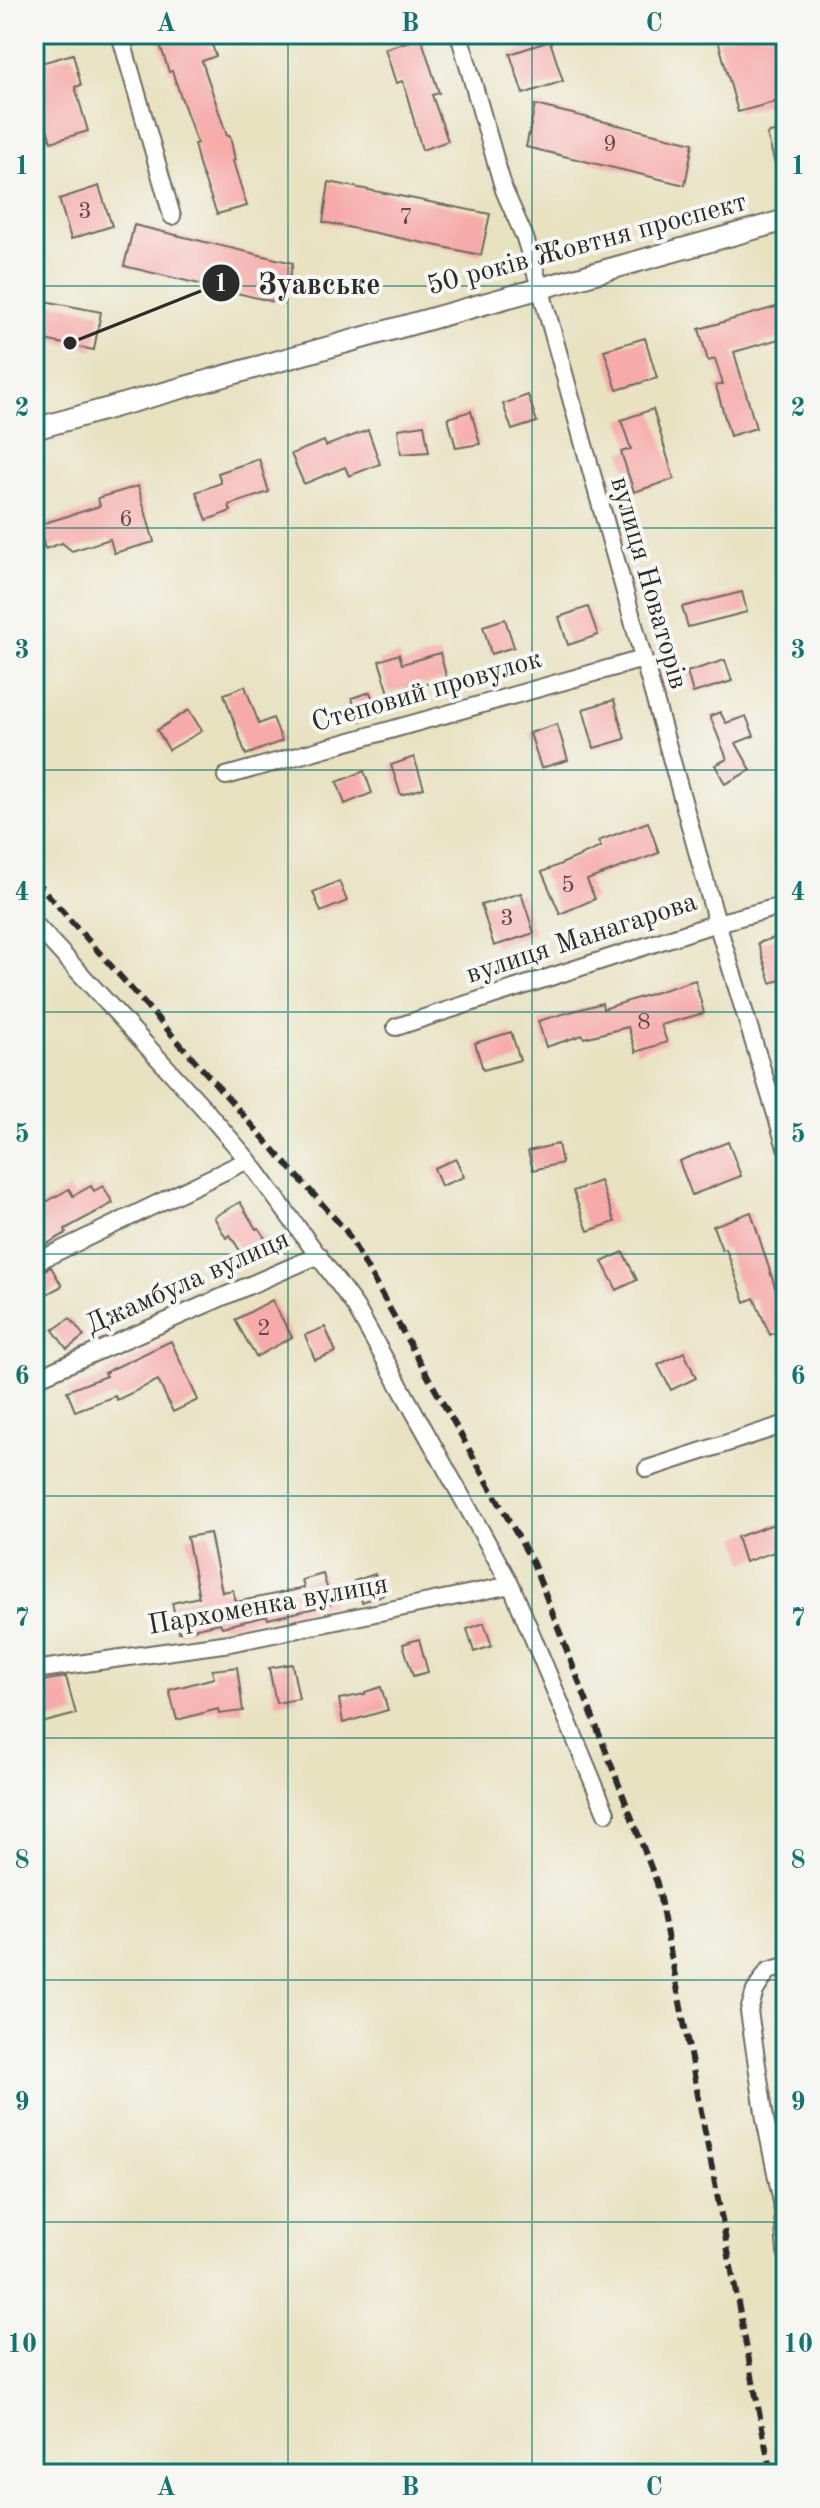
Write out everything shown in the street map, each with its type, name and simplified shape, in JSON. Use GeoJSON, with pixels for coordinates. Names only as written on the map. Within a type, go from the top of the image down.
{"type":"FeatureCollection","features":[{"type":"Feature","properties":{"kind":"street"},"geometry":{"type":"LineString","coordinates":[[120,34],[172,216]]}},
{"type":"Feature","properties":{"kind":"street","name":"вулиця Новаторів"},"geometry":{"type":"LineString","coordinates":[[459,34],[504,190],[525,238],[540,287],[717,923],[786,1147]]}},
{"type":"Feature","properties":{"kind":"street","name":"50 років Жовтня проспект"},"geometry":{"type":"LineString","coordinates":[[34,429],[786,220]]}},
{"type":"Feature","properties":{"kind":"street","name":"Степовий провулок"},"geometry":{"type":"LineString","coordinates":[[226,776],[643,659]]}},
{"type":"Feature","properties":{"kind":"street","name":"вулиця Манагарова"},"geometry":{"type":"LineString","coordinates":[[396,1027],[717,923],[786,905]]}},
{"type":"Feature","properties":{"kind":"street"},"geometry":{"type":"LineString","coordinates":[[34,923],[248,1160],[355,1306],[511,1585],[606,1813]]}},
{"type":"Feature","properties":{"kind":"street"},"geometry":{"type":"LineString","coordinates":[[34,1263],[248,1160]]}},
{"type":"Feature","properties":{"kind":"street","name":"Джамбула вулиця"},"geometry":{"type":"LineString","coordinates":[[34,1379],[319,1255]]}},
{"type":"Feature","properties":{"kind":"street"},"geometry":{"type":"LineString","coordinates":[[647,1469],[786,1424]]}},
{"type":"Feature","properties":{"kind":"street","name":"Пархоменка вулиця"},"geometry":{"type":"LineString","coordinates":[[34,1670],[230,1643],[511,1585]]}},
{"type":"Feature","properties":{"kind":"street"},"geometry":{"type":"LineString","coordinates":[[786,1966],[768,1971],[755,1991],[749,2011],[765,2119],[782,2202],[786,2252]]}},
{"type":"Feature","properties":{"kind":"building"},"geometry":{"type":"Polygon","coordinates":[[[170,34],[208,34],[216,56],[202,61],[227,136],[230,136],[233,161],[247,206],[217,214],[200,168],[194,144],[197,143],[158,38],[170,34]]]}},
{"type":"Feature","properties":{"kind":"building"},"geometry":{"type":"Polygon","coordinates":[[[740,34],[786,34],[786,83],[777,86],[782,100],[738,112],[718,40],[740,34]]]}},
{"type":"Feature","properties":{"kind":"building"},"geometry":{"type":"Polygon","coordinates":[[[421,37],[439,93],[432,95],[448,141],[422,150],[403,81],[396,83],[385,49],[421,37]]]}},
{"type":"Feature","properties":{"kind":"building"},"geometry":{"type":"Polygon","coordinates":[[[550,41],[563,81],[523,94],[510,54],[550,41]]]}},
{"type":"Feature","properties":{"kind":"building"},"geometry":{"type":"Polygon","coordinates":[[[73,54],[81,85],[75,87],[88,131],[51,142],[38,97],[34,98],[34,65],[73,54]]]}},
{"type":"Feature","properties":{"kind":"building"},"geometry":{"type":"Polygon","coordinates":[[[535,105],[693,143],[685,185],[526,147],[535,105]]]}},
{"type":"Feature","properties":{"kind":"building"},"geometry":{"type":"Polygon","coordinates":[[[786,128],[786,186],[781,187],[767,134],[786,128]]]}},
{"type":"Feature","properties":{"kind":"building"},"geometry":{"type":"Polygon","coordinates":[[[329,182],[490,214],[481,255],[323,222],[329,182]]]}},
{"type":"Feature","properties":{"kind":"building"},"geometry":{"type":"Polygon","coordinates":[[[99,186],[112,226],[71,239],[59,199],[99,186]]]}},
{"type":"Feature","properties":{"kind":"building"},"geometry":{"type":"Polygon","coordinates":[[[134,225],[293,263],[283,304],[124,266],[134,225]]]}},
{"type":"Feature","properties":{"kind":"building"},"geometry":{"type":"Polygon","coordinates":[[[34,299],[101,312],[94,350],[34,338],[34,299]]]}},
{"type":"Feature","properties":{"kind":"building"},"geometry":{"type":"Polygon","coordinates":[[[786,304],[786,337],[734,352],[756,428],[730,436],[716,386],[723,384],[715,359],[708,361],[699,329],[786,304]]]}},
{"type":"Feature","properties":{"kind":"building"},"geometry":{"type":"Polygon","coordinates":[[[645,338],[657,378],[617,390],[604,350],[645,338]]]}},
{"type":"Feature","properties":{"kind":"building"},"geometry":{"type":"Polygon","coordinates":[[[528,395],[537,422],[512,430],[503,404],[528,395]]]}},
{"type":"Feature","properties":{"kind":"building"},"geometry":{"type":"Polygon","coordinates":[[[653,409],[674,479],[634,492],[621,452],[631,449],[621,420],[653,409]]]}},
{"type":"Feature","properties":{"kind":"building"},"geometry":{"type":"Polygon","coordinates":[[[471,411],[480,444],[456,448],[448,418],[471,411]]]}},
{"type":"Feature","properties":{"kind":"building"},"geometry":{"type":"Polygon","coordinates":[[[424,425],[429,452],[401,454],[398,429],[424,425]]]}},
{"type":"Feature","properties":{"kind":"building"},"geometry":{"type":"Polygon","coordinates":[[[368,430],[380,464],[349,476],[345,467],[304,484],[291,454],[324,441],[326,446],[368,430]]]}},
{"type":"Feature","properties":{"kind":"building"},"geometry":{"type":"Polygon","coordinates":[[[259,459],[269,492],[229,505],[231,511],[207,520],[196,492],[221,483],[218,473],[259,459]]]}},
{"type":"Feature","properties":{"kind":"building"},"geometry":{"type":"Polygon","coordinates":[[[138,486],[154,542],[114,553],[110,539],[72,551],[62,543],[45,549],[38,525],[100,506],[98,498],[138,486]]]}},
{"type":"Feature","properties":{"kind":"building"},"geometry":{"type":"Polygon","coordinates":[[[742,592],[747,612],[688,627],[682,607],[742,592]]]}},
{"type":"Feature","properties":{"kind":"building"},"geometry":{"type":"Polygon","coordinates":[[[588,607],[598,635],[568,645],[559,617],[588,607]]]}},
{"type":"Feature","properties":{"kind":"building"},"geometry":{"type":"Polygon","coordinates":[[[505,619],[514,647],[491,654],[483,626],[505,619]]]}},
{"type":"Feature","properties":{"kind":"building"},"geometry":{"type":"Polygon","coordinates":[[[440,653],[447,679],[389,693],[379,661],[399,654],[402,664],[440,653]]]}},
{"type":"Feature","properties":{"kind":"building"},"geometry":{"type":"Polygon","coordinates":[[[725,660],[732,681],[693,693],[687,672],[725,660]]]}},
{"type":"Feature","properties":{"kind":"building"},"geometry":{"type":"Polygon","coordinates":[[[245,686],[259,724],[273,718],[282,741],[246,755],[224,694],[245,686]]]}},
{"type":"Feature","properties":{"kind":"building"},"geometry":{"type":"Polygon","coordinates":[[[370,692],[378,715],[359,721],[352,698],[370,692]]]}},
{"type":"Feature","properties":{"kind":"building"},"geometry":{"type":"Polygon","coordinates":[[[614,700],[625,739],[594,748],[583,709],[614,700]]]}},
{"type":"Feature","properties":{"kind":"building"},"geometry":{"type":"Polygon","coordinates":[[[189,710],[202,731],[169,750],[157,730],[189,710]]]}},
{"type":"Feature","properties":{"kind":"building"},"geometry":{"type":"Polygon","coordinates":[[[720,712],[726,723],[746,716],[754,736],[736,743],[751,770],[725,784],[715,765],[727,759],[710,716],[720,712]]]}},
{"type":"Feature","properties":{"kind":"building"},"geometry":{"type":"Polygon","coordinates":[[[557,724],[568,760],[541,768],[530,733],[557,724]]]}},
{"type":"Feature","properties":{"kind":"building"},"geometry":{"type":"Polygon","coordinates":[[[414,757],[424,788],[401,795],[391,765],[414,757]]]}},
{"type":"Feature","properties":{"kind":"building"},"geometry":{"type":"Polygon","coordinates":[[[364,771],[372,793],[345,804],[337,782],[364,771]]]}},
{"type":"Feature","properties":{"kind":"building"},"geometry":{"type":"Polygon","coordinates":[[[648,822],[659,853],[587,880],[595,899],[560,914],[542,872],[601,847],[598,841],[648,822]]]}},
{"type":"Feature","properties":{"kind":"building"},"geometry":{"type":"Polygon","coordinates":[[[339,881],[347,901],[321,912],[313,892],[339,881]]]}},
{"type":"Feature","properties":{"kind":"building"},"geometry":{"type":"Polygon","coordinates":[[[521,893],[534,933],[494,946],[481,905],[521,893]]]}},
{"type":"Feature","properties":{"kind":"building"},"geometry":{"type":"Polygon","coordinates":[[[786,934],[786,978],[771,983],[758,943],[786,934]]]}},
{"type":"Feature","properties":{"kind":"building"},"geometry":{"type":"Polygon","coordinates":[[[695,980],[704,1013],[661,1025],[667,1042],[636,1052],[628,1027],[584,1038],[583,1035],[546,1047],[538,1021],[602,1003],[603,1009],[695,980]]]}},
{"type":"Feature","properties":{"kind":"building"},"geometry":{"type":"Polygon","coordinates":[[[511,1032],[520,1060],[483,1070],[475,1043],[511,1032]]]}},
{"type":"Feature","properties":{"kind":"building"},"geometry":{"type":"Polygon","coordinates":[[[728,1142],[741,1176],[692,1195],[679,1161],[728,1142]]]}},
{"type":"Feature","properties":{"kind":"building"},"geometry":{"type":"Polygon","coordinates":[[[558,1144],[562,1163],[533,1170],[528,1151],[558,1144]]]}},
{"type":"Feature","properties":{"kind":"building"},"geometry":{"type":"Polygon","coordinates":[[[456,1159],[464,1177],[441,1186],[434,1168],[456,1159]]]}},
{"type":"Feature","properties":{"kind":"building"},"geometry":{"type":"Polygon","coordinates":[[[600,1181],[615,1222],[588,1231],[573,1191],[600,1181]]]}},
{"type":"Feature","properties":{"kind":"building"},"geometry":{"type":"Polygon","coordinates":[[[91,1186],[94,1191],[103,1186],[113,1203],[65,1229],[66,1233],[34,1251],[34,1209],[69,1189],[73,1196],[91,1186]]]}},
{"type":"Feature","properties":{"kind":"building"},"geometry":{"type":"Polygon","coordinates":[[[240,1202],[267,1242],[244,1257],[230,1235],[226,1238],[214,1217],[240,1202]]]}},
{"type":"Feature","properties":{"kind":"building"},"geometry":{"type":"Polygon","coordinates":[[[751,1212],[783,1312],[786,1310],[786,1328],[770,1335],[754,1298],[745,1302],[726,1249],[722,1250],[713,1226],[751,1212]]]}},
{"type":"Feature","properties":{"kind":"building"},"geometry":{"type":"Polygon","coordinates":[[[623,1252],[637,1280],[617,1290],[602,1262],[623,1252]]]}},
{"type":"Feature","properties":{"kind":"building"},"geometry":{"type":"Polygon","coordinates":[[[51,1267],[62,1286],[47,1294],[35,1274],[51,1267]]]}},
{"type":"Feature","properties":{"kind":"building"},"geometry":{"type":"Polygon","coordinates":[[[272,1300],[292,1337],[256,1357],[235,1320],[272,1300]]]}},
{"type":"Feature","properties":{"kind":"building"},"geometry":{"type":"Polygon","coordinates":[[[70,1318],[84,1336],[67,1349],[53,1330],[70,1318]]]}},
{"type":"Feature","properties":{"kind":"building"},"geometry":{"type":"Polygon","coordinates":[[[325,1327],[336,1352],[315,1360],[305,1335],[325,1327]]]}},
{"type":"Feature","properties":{"kind":"building"},"geometry":{"type":"Polygon","coordinates":[[[171,1341],[198,1400],[173,1412],[158,1380],[117,1400],[115,1396],[75,1411],[67,1391],[106,1376],[104,1373],[171,1341]]]}},
{"type":"Feature","properties":{"kind":"building"},"geometry":{"type":"Polygon","coordinates":[[[684,1352],[696,1378],[671,1390],[658,1365],[684,1352]]]}},
{"type":"Feature","properties":{"kind":"building"},"geometry":{"type":"Polygon","coordinates":[[[777,1523],[786,1548],[745,1562],[737,1537],[777,1523]]]}},
{"type":"Feature","properties":{"kind":"building"},"geometry":{"type":"Polygon","coordinates":[[[210,1533],[222,1592],[233,1590],[236,1602],[304,1588],[302,1580],[323,1574],[332,1604],[268,1619],[267,1616],[222,1627],[220,1623],[179,1632],[172,1603],[199,1597],[187,1537],[210,1533]]]}},
{"type":"Feature","properties":{"kind":"building"},"geometry":{"type":"Polygon","coordinates":[[[375,1574],[383,1595],[362,1602],[354,1581],[375,1574]]]}},
{"type":"Feature","properties":{"kind":"building"},"geometry":{"type":"Polygon","coordinates":[[[484,1623],[492,1646],[474,1652],[467,1629],[484,1623]]]}},
{"type":"Feature","properties":{"kind":"building"},"geometry":{"type":"Polygon","coordinates":[[[419,1639],[428,1672],[413,1676],[403,1644],[419,1639]]]}},
{"type":"Feature","properties":{"kind":"building"},"geometry":{"type":"Polygon","coordinates":[[[292,1664],[299,1699],[276,1703],[269,1668],[292,1664]]]}},
{"type":"Feature","properties":{"kind":"building"},"geometry":{"type":"Polygon","coordinates":[[[237,1667],[243,1711],[219,1714],[218,1709],[177,1720],[169,1690],[214,1678],[212,1670],[237,1667]]]}},
{"type":"Feature","properties":{"kind":"building"},"geometry":{"type":"Polygon","coordinates":[[[66,1677],[76,1714],[34,1725],[34,1682],[66,1677]]]}},
{"type":"Feature","properties":{"kind":"building"},"geometry":{"type":"Polygon","coordinates":[[[381,1687],[388,1710],[343,1723],[339,1699],[381,1687]]]}},
{"type":"Feature","properties":{"kind":"railway"},"geometry":{"type":"LineString","coordinates":[[34,879],[346,1231],[533,1563],[657,1883],[771,2474]]}},
{"type":"Feature","properties":{"kind":"place","name":"Зуавське"},"geometry":{"type":"Point","coordinates":[70,343]}}]}
